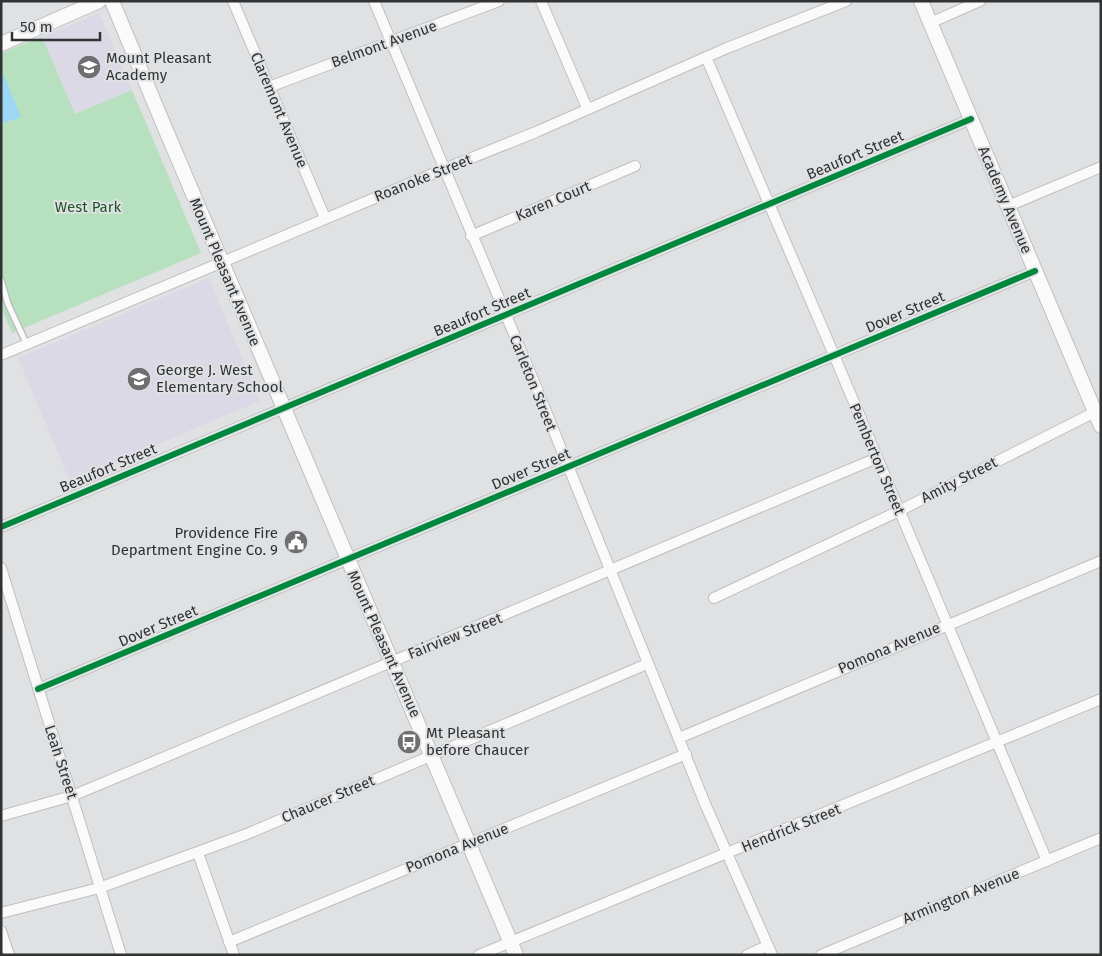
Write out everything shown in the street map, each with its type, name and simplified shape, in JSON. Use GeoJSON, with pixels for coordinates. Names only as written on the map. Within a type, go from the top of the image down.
{"type":"FeatureCollection","features":[{"type":"Feature","properties":{"kind":"main road"},"geometry":{"type":"LineString","coordinates":[[1,44],[99,1]]}},
{"type":"Feature","properties":{"kind":"main road","name":"Mount Pleasant Avenue"},"geometry":{"type":"LineString","coordinates":[[112,1],[220,262],[433,754],[516,955]]}},
{"type":"Feature","properties":{"kind":"main road","name":"Academy Avenue"},"geometry":{"type":"LineString","coordinates":[[921,1],[1034,271],[1096,408],[1101,426]]}},
{"type":"Feature","properties":{"kind":"street","name":"Claremont Avenue"},"geometry":{"type":"LineString","coordinates":[[233,1],[325,218]]}},
{"type":"Feature","properties":{"kind":"street","name":"Carleton Street"},"geometry":{"type":"LineString","coordinates":[[374,1],[647,664],[686,754]]}},
{"type":"Feature","properties":{"kind":"street","name":"Belmont Avenue"},"geometry":{"type":"LineString","coordinates":[[269,87],[499,1]]}},
{"type":"Feature","properties":{"kind":"street"},"geometry":{"type":"LineString","coordinates":[[541,1],[587,108]]}},
{"type":"Feature","properties":{"kind":"street","name":"Roanoke Street"},"geometry":{"type":"LineString","coordinates":[[1,356],[325,218],[536,132],[706,57],[846,1]]}},
{"type":"Feature","properties":{"kind":"street"},"geometry":{"type":"LineString","coordinates":[[930,22],[980,1]]}},
{"type":"Feature","properties":{"kind":"street","name":"Pemberton Street"},"geometry":{"type":"LineString","coordinates":[[706,57],[1047,861]]}},
{"type":"Feature","properties":{"kind":"street","name":"Beaufort Street"},"geometry":{"type":"LineString","coordinates":[[1,527],[971,119]]}},
{"type":"Feature","properties":{"kind":"street","name":"Karen Court"},"geometry":{"type":"LineString","coordinates":[[471,236],[635,166]]}},
{"type":"Feature","properties":{"kind":"street"},"geometry":{"type":"LineString","coordinates":[[1008,206],[1101,167]]}},
{"type":"Feature","properties":{"kind":"street","name":"Dover Street"},"geometry":{"type":"LineString","coordinates":[[38,689],[1034,271]]}},
{"type":"Feature","properties":{"kind":"street","name":"Amity Street"},"geometry":{"type":"LineString","coordinates":[[714,598],[899,511],[1096,408]]}},
{"type":"Feature","properties":{"kind":"street","name":"Fairview Street"},"geometry":{"type":"LineString","coordinates":[[1,816],[72,796],[877,458]]}},
{"type":"Feature","properties":{"kind":"street","name":"Pomona Avenue"},"geometry":{"type":"LineString","coordinates":[[679,738],[946,624],[1101,561]]}},
{"type":"Feature","properties":{"kind":"street","name":"Leah Street"},"geometry":{"type":"LineString","coordinates":[[1,568],[121,955]]}},
{"type":"Feature","properties":{"kind":"street","name":"Chaucer Street"},"geometry":{"type":"LineString","coordinates":[[1,913],[99,888],[198,853],[647,664]]}},
{"type":"Feature","properties":{"kind":"street","name":"Hendrick Street"},"geometry":{"type":"LineString","coordinates":[[479,955],[997,744],[1101,699]]}},
{"type":"Feature","properties":{"kind":"street"},"geometry":{"type":"LineString","coordinates":[[686,754],[769,950],[747,955]]}},
{"type":"Feature","properties":{"kind":"street","name":"Pomona Avenue"},"geometry":{"type":"LineString","coordinates":[[229,942],[686,754]]}},
{"type":"Feature","properties":{"kind":"street","name":"Armington Avenue"},"geometry":{"type":"LineString","coordinates":[[822,955],[1101,838]]}},
{"type":"Feature","properties":{"kind":"street"},"geometry":{"type":"LineString","coordinates":[[198,853],[234,955]]}},
{"type":"Feature","properties":{"kind":"street"},"geometry":{"type":"LineString","coordinates":[[1,931],[8,955]]}},
{"type":"Feature","properties":{"kind":"lane"},"geometry":{"type":"LineString","coordinates":[[1,280],[8,304],[27,345]]}},
{"type":"Feature","properties":{"kind":"shaded area","name":"Mount Pleasant Academy"},"geometry":{"type":"Polygon","coordinates":[[[99,13],[132,90],[75,114],[42,37],[99,13]]]}},
{"type":"Feature","properties":{"kind":"shaded area","name":"George J. West Elementary School"},"geometry":{"type":"Polygon","coordinates":[[[209,278],[260,401],[70,481],[18,358],[209,278]]]}},
{"type":"Feature","properties":{"kind":"green space","name":"West Park"},"geometry":{"type":"Polygon","coordinates":[[[42,37],[75,114],[132,90],[201,253],[12,333],[1,307],[1,53],[42,37]]]}},
{"type":"Feature","properties":{"kind":"water"},"geometry":{"type":"Polygon","coordinates":[[[4,75],[21,117],[1,124],[1,76],[4,75]]]}},
{"type":"Feature","properties":{"kind":"cycle path"},"geometry":{"type":"LineString","coordinates":[[1,527],[971,119]]}},
{"type":"Feature","properties":{"kind":"cycle path"},"geometry":{"type":"LineString","coordinates":[[38,689],[1035,271]]}},
{"type":"Feature","properties":{"kind":"place","name":"Mount Pleasant Academy"},"geometry":{"type":"Point","coordinates":[89,67]}},
{"type":"Feature","properties":{"kind":"place","name":"George J. West Elementary School"},"geometry":{"type":"Point","coordinates":[139,379]}},
{"type":"Feature","properties":{"kind":"place","name":"Providence Fire Department Engine Co. 9"},"geometry":{"type":"Point","coordinates":[296,542]}},
{"type":"Feature","properties":{"kind":"place","name":"Mt Pleasant before Chaucer"},"geometry":{"type":"Point","coordinates":[409,742]}}]}
